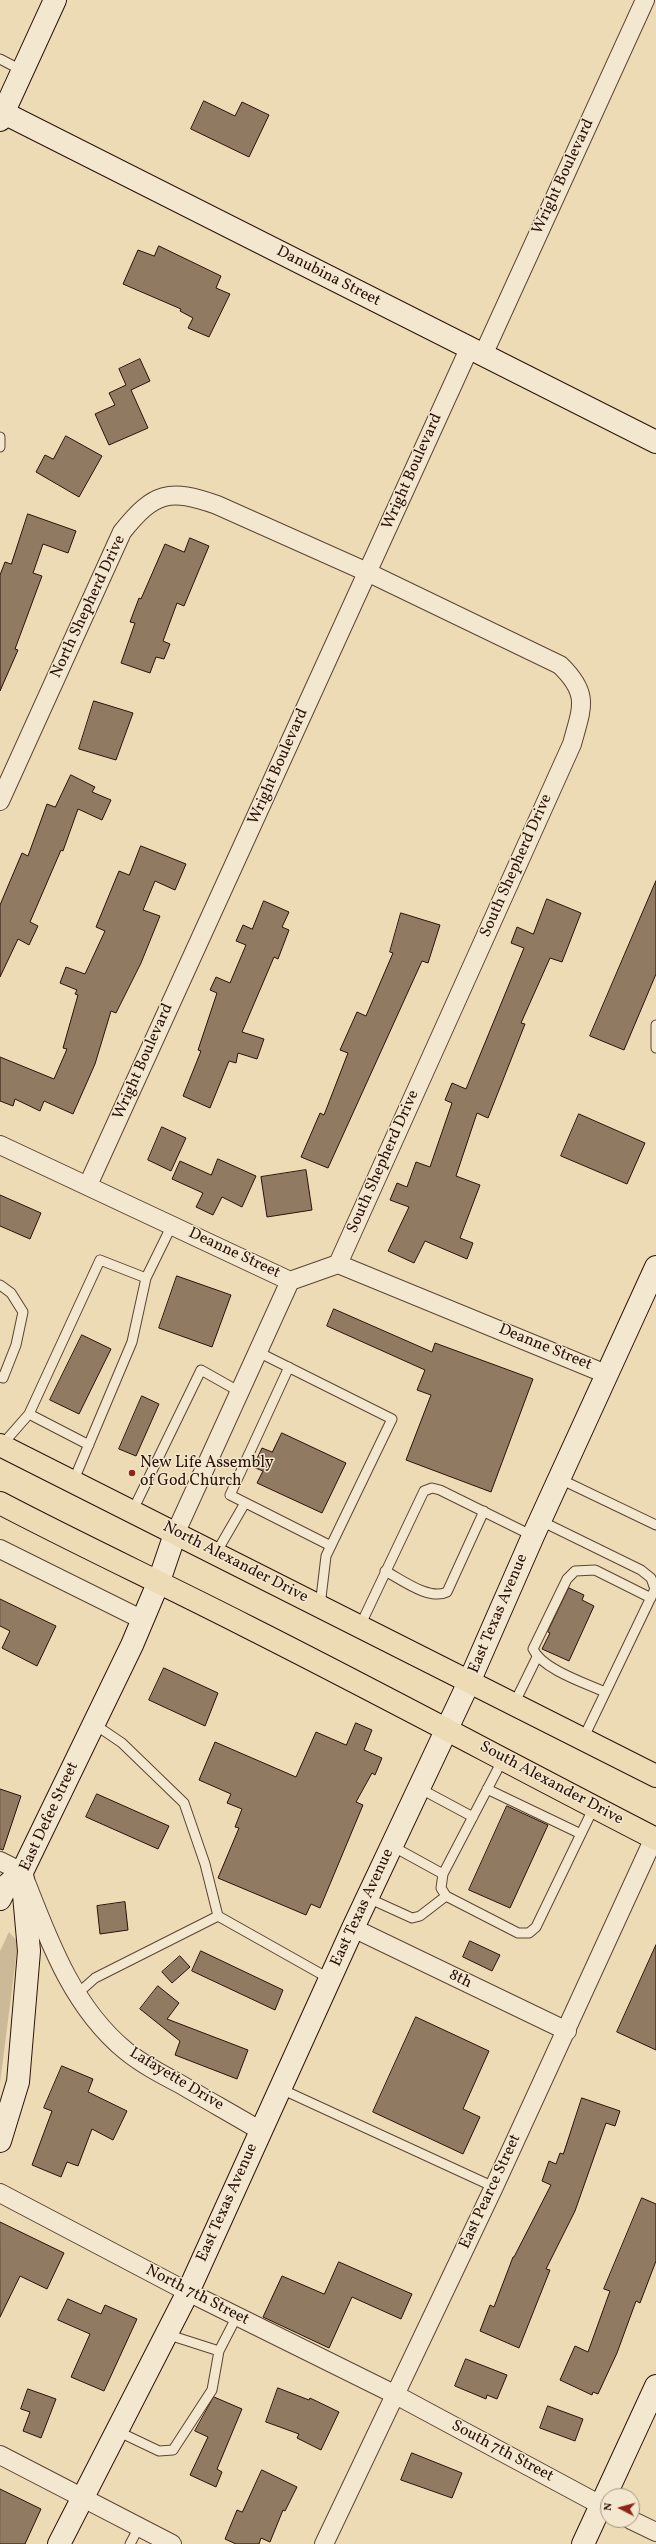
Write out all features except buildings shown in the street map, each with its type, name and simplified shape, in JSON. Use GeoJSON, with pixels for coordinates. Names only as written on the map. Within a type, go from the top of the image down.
{"type":"FeatureCollection","features":[{"type":"Feature","properties":{"kind":"main road"},"geometry":{"type":"LineString","coordinates":[[1,115],[23,71],[55,0]]}},
{"type":"Feature","properties":{"kind":"main road","name":"Danubina Street"},"geometry":{"type":"LineString","coordinates":[[1,115],[656,442]]}},
{"type":"Feature","properties":{"kind":"main road","name":"East Texas Avenue"},"geometry":{"type":"LineString","coordinates":[[59,2544],[188,2292],[330,1979],[469,1682],[606,1374],[656,1267]]}},
{"type":"Feature","properties":{"kind":"main road","name":"North Alexander Drive"},"geometry":{"type":"LineString","coordinates":[[0,1445],[469,1682]]}},
{"type":"Feature","properties":{"kind":"main road"},"geometry":{"type":"LineString","coordinates":[[0,1503],[91,1551],[159,1581],[447,1729]]}},
{"type":"Feature","properties":{"kind":"main road","name":"East Defee Street"},"geometry":{"type":"LineString","coordinates":[[0,2141],[18,2082],[28,1959],[22,1872],[143,1620],[159,1581],[175,1534]]}},
{"type":"Feature","properties":{"kind":"main road"},"geometry":{"type":"LineString","coordinates":[[469,1682],[514,1702],[656,1776]]}},
{"type":"Feature","properties":{"kind":"main road","name":"South Alexander Drive"},"geometry":{"type":"LineString","coordinates":[[447,1729],[655,1839]]}},
{"type":"Feature","properties":{"kind":"main road"},"geometry":{"type":"LineString","coordinates":[[0,1899],[7,1885],[22,1872]]}},
{"type":"Feature","properties":{"kind":"main road"},"geometry":{"type":"LineString","coordinates":[[613,2488],[656,2386]]}},
{"type":"Feature","properties":{"kind":"main road"},"geometry":{"type":"LineString","coordinates":[[583,2544],[600,2515]]}},
{"type":"Feature","properties":{"kind":"street","name":"Wright Boulevard"},"geometry":{"type":"LineString","coordinates":[[88,1185],[367,572],[476,352],[645,0]]}},
{"type":"Feature","properties":{"kind":"street","name":"North Shepherd Drive"},"geometry":{"type":"LineString","coordinates":[[0,801],[122,532],[137,513],[156,498],[174,495],[196,497],[367,572]]}},
{"type":"Feature","properties":{"kind":"street","name":"South Shepherd Drive"},"geometry":{"type":"LineString","coordinates":[[338,1264],[572,744],[580,716],[582,694],[575,679],[560,665],[367,572]]}},
{"type":"Feature","properties":{"kind":"street","name":"Deanne Street"},"geometry":{"type":"LineString","coordinates":[[0,1145],[290,1281],[338,1264],[606,1374]]}},
{"type":"Feature","properties":{"kind":"street"},"geometry":{"type":"LineString","coordinates":[[175,1534],[290,1281]]}},
{"type":"Feature","properties":{"kind":"street"},"geometry":{"type":"LineString","coordinates":[[0,1549],[143,1620]]}},
{"type":"Feature","properties":{"kind":"street","name":"East Pearce Street"},"geometry":{"type":"LineString","coordinates":[[324,2544],[494,2187],[655,1839]]}},
{"type":"Feature","properties":{"kind":"street"},"geometry":{"type":"LineString","coordinates":[[0,1861],[22,1872]]}},
{"type":"Feature","properties":{"kind":"street","name":"Lafayette Drive"},"geometry":{"type":"LineString","coordinates":[[22,1872],[50,1944],[76,1994],[106,2031],[126,2051],[151,2068],[261,2131]]}},
{"type":"Feature","properties":{"kind":"street","name":"8th"},"geometry":{"type":"LineString","coordinates":[[354,1928],[567,2031]]}},
{"type":"Feature","properties":{"kind":"street","name":"North 7th Street"},"geometry":{"type":"LineString","coordinates":[[0,2193],[188,2292],[396,2395]]}},
{"type":"Feature","properties":{"kind":"street","name":"South 7th Street"},"geometry":{"type":"LineString","coordinates":[[396,2395],[600,2504]]}},
{"type":"Feature","properties":{"kind":"street"},"geometry":{"type":"LineString","coordinates":[[0,2455],[172,2544]]}},
{"type":"Feature","properties":{"kind":"street"},"geometry":{"type":"LineString","coordinates":[[640,2524],[656,2532]]}},
{"type":"Feature","properties":{"kind":"lane"},"geometry":{"type":"LineString","coordinates":[[0,59],[23,71]]}},
{"type":"Feature","properties":{"kind":"lane"},"geometry":{"type":"LineString","coordinates":[[0,437],[2,443],[0,447]]}},
{"type":"Feature","properties":{"kind":"lane"},"geometry":{"type":"LineString","coordinates":[[656,1025],[656,1048]]}},
{"type":"Feature","properties":{"kind":"lane"},"geometry":{"type":"LineString","coordinates":[[73,1482],[132,1342],[146,1278],[172,1225]]}},
{"type":"Feature","properties":{"kind":"lane"},"geometry":{"type":"LineString","coordinates":[[0,1445],[29,1414],[100,1260],[146,1278]]}},
{"type":"Feature","properties":{"kind":"lane"},"geometry":{"type":"LineString","coordinates":[[0,1285],[11,1293],[22,1312],[16,1345],[3,1378],[0,1377]]}},
{"type":"Feature","properties":{"kind":"lane"},"geometry":{"type":"LineString","coordinates":[[258,1352],[392,1419],[326,1556],[320,1606]]}},
{"type":"Feature","properties":{"kind":"lane"},"geometry":{"type":"LineString","coordinates":[[289,1367],[230,1495],[331,1546]]}},
{"type":"Feature","properties":{"kind":"lane"},"geometry":{"type":"LineString","coordinates":[[132,1512],[201,1370],[240,1392]]}},
{"type":"Feature","properties":{"kind":"lane"},"geometry":{"type":"LineString","coordinates":[[29,1414],[89,1445]]}},
{"type":"Feature","properties":{"kind":"lane"},"geometry":{"type":"LineString","coordinates":[[560,1479],[656,1525]]}},
{"type":"Feature","properties":{"kind":"lane"},"geometry":{"type":"LineString","coordinates":[[360,1626],[424,1491],[432,1488],[440,1490],[484,1511],[537,1529],[641,1570],[651,1578],[655,1589],[583,1739]]}},
{"type":"Feature","properties":{"kind":"lane"},"geometry":{"type":"LineString","coordinates":[[215,1554],[245,1502]]}},
{"type":"Feature","properties":{"kind":"lane"},"geometry":{"type":"LineString","coordinates":[[385,1571],[432,1594],[440,1595],[447,1592],[484,1511]]}},
{"type":"Feature","properties":{"kind":"lane"},"geometry":{"type":"LineString","coordinates":[[605,1692],[548,1665],[537,1657],[534,1648],[567,1579],[575,1571],[595,1570],[651,1598]]}},
{"type":"Feature","properties":{"kind":"lane"},"geometry":{"type":"LineString","coordinates":[[514,1702],[537,1657]]}},
{"type":"Feature","properties":{"kind":"lane"},"geometry":{"type":"LineString","coordinates":[[94,1724],[122,1743],[184,1803],[204,1864],[218,1916],[330,1979]]}},
{"type":"Feature","properties":{"kind":"lane"},"geometry":{"type":"LineString","coordinates":[[503,1759],[443,1874],[441,1888],[446,1896],[518,1933],[529,1933],[536,1927],[594,1807]]}},
{"type":"Feature","properties":{"kind":"lane"},"geometry":{"type":"LineString","coordinates":[[419,1788],[473,1817]]}},
{"type":"Feature","properties":{"kind":"lane"},"geometry":{"type":"LineString","coordinates":[[487,1789],[581,1834]]}},
{"type":"Feature","properties":{"kind":"lane"},"geometry":{"type":"LineString","coordinates":[[392,1846],[443,1874]]}},
{"type":"Feature","properties":{"kind":"lane"},"geometry":{"type":"LineString","coordinates":[[368,1898],[412,1918],[420,1916],[446,1896]]}},
{"type":"Feature","properties":{"kind":"lane"},"geometry":{"type":"LineString","coordinates":[[76,1994],[95,1978],[218,1916]]}},
{"type":"Feature","properties":{"kind":"lane"},"geometry":{"type":"LineString","coordinates":[[281,2089],[494,2187]]}},
{"type":"Feature","properties":{"kind":"lane"},"geometry":{"type":"LineString","coordinates":[[117,2431],[159,2451],[173,2450],[212,2390],[219,2351],[237,2316]]}},
{"type":"Feature","properties":{"kind":"lane"},"geometry":{"type":"LineString","coordinates":[[166,2334],[219,2351]]}},
{"type":"Feature","properties":{"kind":"lane"},"geometry":{"type":"LineString","coordinates":[[130,2544],[139,2527]]}},
{"type":"Feature","properties":{"kind":"shaded area"},"geometry":{"type":"Polygon","coordinates":[[[9,1932],[18,1942],[0,2083],[0,1951],[9,1932]]]}},
{"type":"Feature","properties":{"kind":"place","name":"New Life Assembly of God Church"},"geometry":{"type":"Point","coordinates":[132,1473]}}]}
